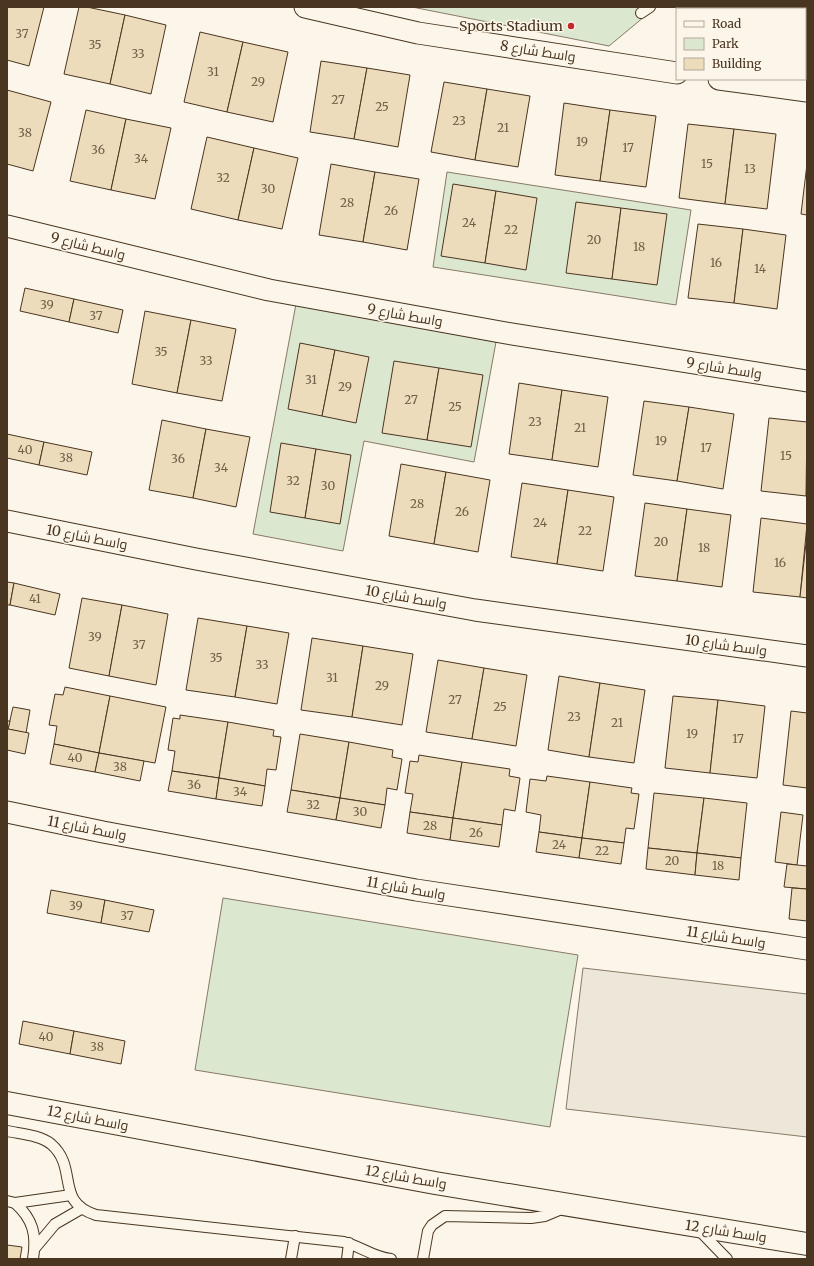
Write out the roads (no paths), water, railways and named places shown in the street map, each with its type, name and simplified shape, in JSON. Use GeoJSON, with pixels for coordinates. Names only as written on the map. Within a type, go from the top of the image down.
{"type":"FeatureCollection","features":[{"type":"Feature","properties":{"kind":"main road","name":"واسط شارع 12"},"geometry":{"type":"LineString","coordinates":[[7,1103],[435,1183],[807,1244]]}},
{"type":"Feature","properties":{"kind":"street","name":"واسط شارع 8"},"geometry":{"type":"LineString","coordinates":[[305,7],[418,33],[676,73]]}},
{"type":"Feature","properties":{"kind":"street"},"geometry":{"type":"LineString","coordinates":[[732,80],[773,83],[807,91]]}},
{"type":"Feature","properties":{"kind":"street","name":"واسط شارع 9"},"geometry":{"type":"LineString","coordinates":[[7,226],[269,290],[506,333],[807,381]]}},
{"type":"Feature","properties":{"kind":"street","name":"واسط شارع 10"},"geometry":{"type":"LineString","coordinates":[[7,521],[196,559],[475,610],[807,656]]}},
{"type":"Feature","properties":{"kind":"street","name":"واسط شارع 11"},"geometry":{"type":"LineString","coordinates":[[7,812],[103,832],[416,890],[807,949]]}},
{"type":"Feature","properties":{"kind":"lane"},"geometry":{"type":"LineString","coordinates":[[641,13],[650,7]]}},
{"type":"Feature","properties":{"kind":"lane"},"geometry":{"type":"LineString","coordinates":[[7,1131],[39,1138],[50,1144],[59,1153],[65,1164],[70,1195],[81,1209],[96,1216],[295,1236],[349,1243],[375,1256],[390,1259]]}},
{"type":"Feature","properties":{"kind":"lane"},"geometry":{"type":"LineString","coordinates":[[11,1202],[70,1195]]}},
{"type":"Feature","properties":{"kind":"lane"},"geometry":{"type":"LineString","coordinates":[[11,1202],[24,1211],[31,1222],[35,1235],[34,1259]]}},
{"type":"Feature","properties":{"kind":"lane"},"geometry":{"type":"LineString","coordinates":[[423,1259],[428,1231],[438,1220],[446,1216],[531,1218],[558,1211],[570,1205]]}},
{"type":"Feature","properties":{"kind":"lane"},"geometry":{"type":"LineString","coordinates":[[35,1248],[55,1224],[81,1209]]}},
{"type":"Feature","properties":{"kind":"lane"},"geometry":{"type":"LineString","coordinates":[[695,1226],[727,1259]]}},
{"type":"Feature","properties":{"kind":"lane"},"geometry":{"type":"LineString","coordinates":[[291,1259],[295,1236]]}},
{"type":"Feature","properties":{"kind":"lane"},"geometry":{"type":"LineString","coordinates":[[347,1259],[349,1243]]}},
{"type":"Feature","properties":{"kind":"place","name":"Sports Stadium"},"geometry":{"type":"Point","coordinates":[571,26]}}]}
